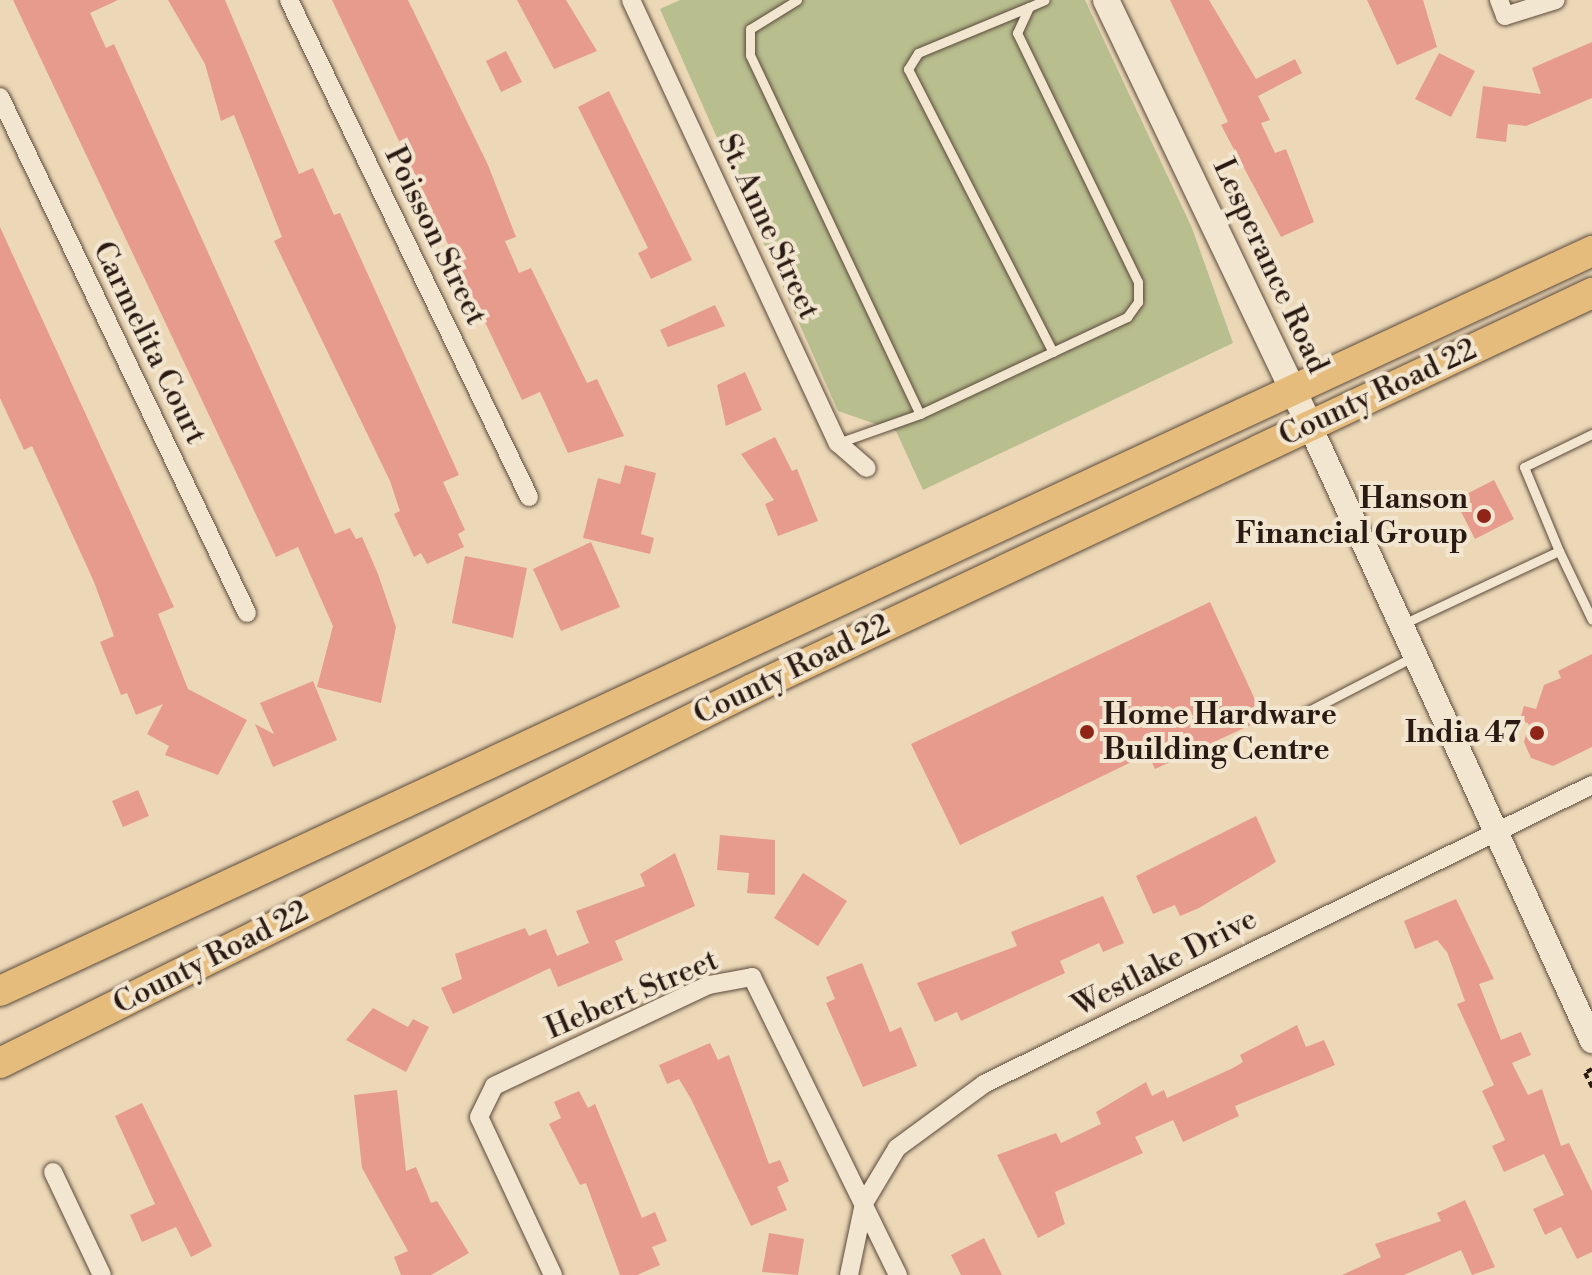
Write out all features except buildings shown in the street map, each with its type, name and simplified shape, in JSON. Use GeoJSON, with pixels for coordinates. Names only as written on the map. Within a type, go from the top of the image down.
{"type":"FeatureCollection","features":[{"type":"Feature","properties":{"kind":"main road","name":"Lesperance Road"},"geometry":{"type":"LineString","coordinates":[[1106,0],[1309,424]]}},
{"type":"Feature","properties":{"kind":"main road","name":"County Road 22"},"geometry":{"type":"LineString","coordinates":[[0,991],[1592,251]]}},
{"type":"Feature","properties":{"kind":"main road","name":"County Road 22"},"geometry":{"type":"LineString","coordinates":[[0,1063],[738,696],[1592,293]]}},
{"type":"Feature","properties":{"kind":"street","name":"Poisson Street"},"geometry":{"type":"LineString","coordinates":[[289,0],[529,497]]}},
{"type":"Feature","properties":{"kind":"street","name":"St. Anne Street"},"geometry":{"type":"LineString","coordinates":[[631,0],[838,443],[867,468]]}},
{"type":"Feature","properties":{"kind":"street"},"geometry":{"type":"LineString","coordinates":[[1499,0],[1505,16],[1556,0]]}},
{"type":"Feature","properties":{"kind":"street","name":"Carmelita Court"},"geometry":{"type":"LineString","coordinates":[[0,97],[247,613]]}},
{"type":"Feature","properties":{"kind":"street","name":"Lesperance Road"},"geometry":{"type":"LineString","coordinates":[[1309,424],[1492,830],[1592,1041]]}},
{"type":"Feature","properties":{"kind":"street","name":"Westlake Drive"},"geometry":{"type":"LineString","coordinates":[[849,1275],[864,1203],[897,1148],[984,1084],[1492,830],[1592,785]]}},
{"type":"Feature","properties":{"kind":"street","name":"Hebert Street"},"geometry":{"type":"LineString","coordinates":[[553,1275],[479,1117],[494,1086],[709,985],[752,977],[864,1203]]}},
{"type":"Feature","properties":{"kind":"street"},"geometry":{"type":"LineString","coordinates":[[53,1172],[102,1275]]}},
{"type":"Feature","properties":{"kind":"street"},"geometry":{"type":"LineString","coordinates":[[864,1203],[898,1275]]}},
{"type":"Feature","properties":{"kind":"lane"},"geometry":{"type":"LineString","coordinates":[[797,0],[750,29],[750,55],[920,414]]}},
{"type":"Feature","properties":{"kind":"lane"},"geometry":{"type":"LineString","coordinates":[[1045,0],[918,53],[908,69],[1053,352]]}},
{"type":"Feature","properties":{"kind":"lane"},"geometry":{"type":"LineString","coordinates":[[838,443],[920,414],[1053,352],[1127,317],[1138,302],[1138,282],[1027,62],[1017,33],[1029,7]]}},
{"type":"Feature","properties":{"kind":"lane"},"geometry":{"type":"LineString","coordinates":[[1592,434],[1524,467],[1592,620]]}},
{"type":"Feature","properties":{"kind":"lane"},"geometry":{"type":"LineString","coordinates":[[1399,626],[1559,551]]}},
{"type":"Feature","properties":{"kind":"lane"},"geometry":{"type":"LineString","coordinates":[[1299,716],[1413,657]]}},
{"type":"Feature","properties":{"kind":"path"},"geometry":{"type":"LineString","coordinates":[[1592,1069],[1585,1073],[1592,1087]]}},
{"type":"Feature","properties":{"kind":"green space"},"geometry":{"type":"Polygon","coordinates":[[[680,0],[1085,0],[1192,228],[1233,343],[923,490],[896,431],[838,411],[660,9],[680,0]]]}},
{"type":"Feature","properties":{"kind":"place","name":"Hanson Financial Group"},"geometry":{"type":"Point","coordinates":[1484,516]}},
{"type":"Feature","properties":{"kind":"place","name":"Home Hardware Building Centre"},"geometry":{"type":"Point","coordinates":[1087,732]}},
{"type":"Feature","properties":{"kind":"place","name":"India 47"},"geometry":{"type":"Point","coordinates":[1537,733]}}]}
